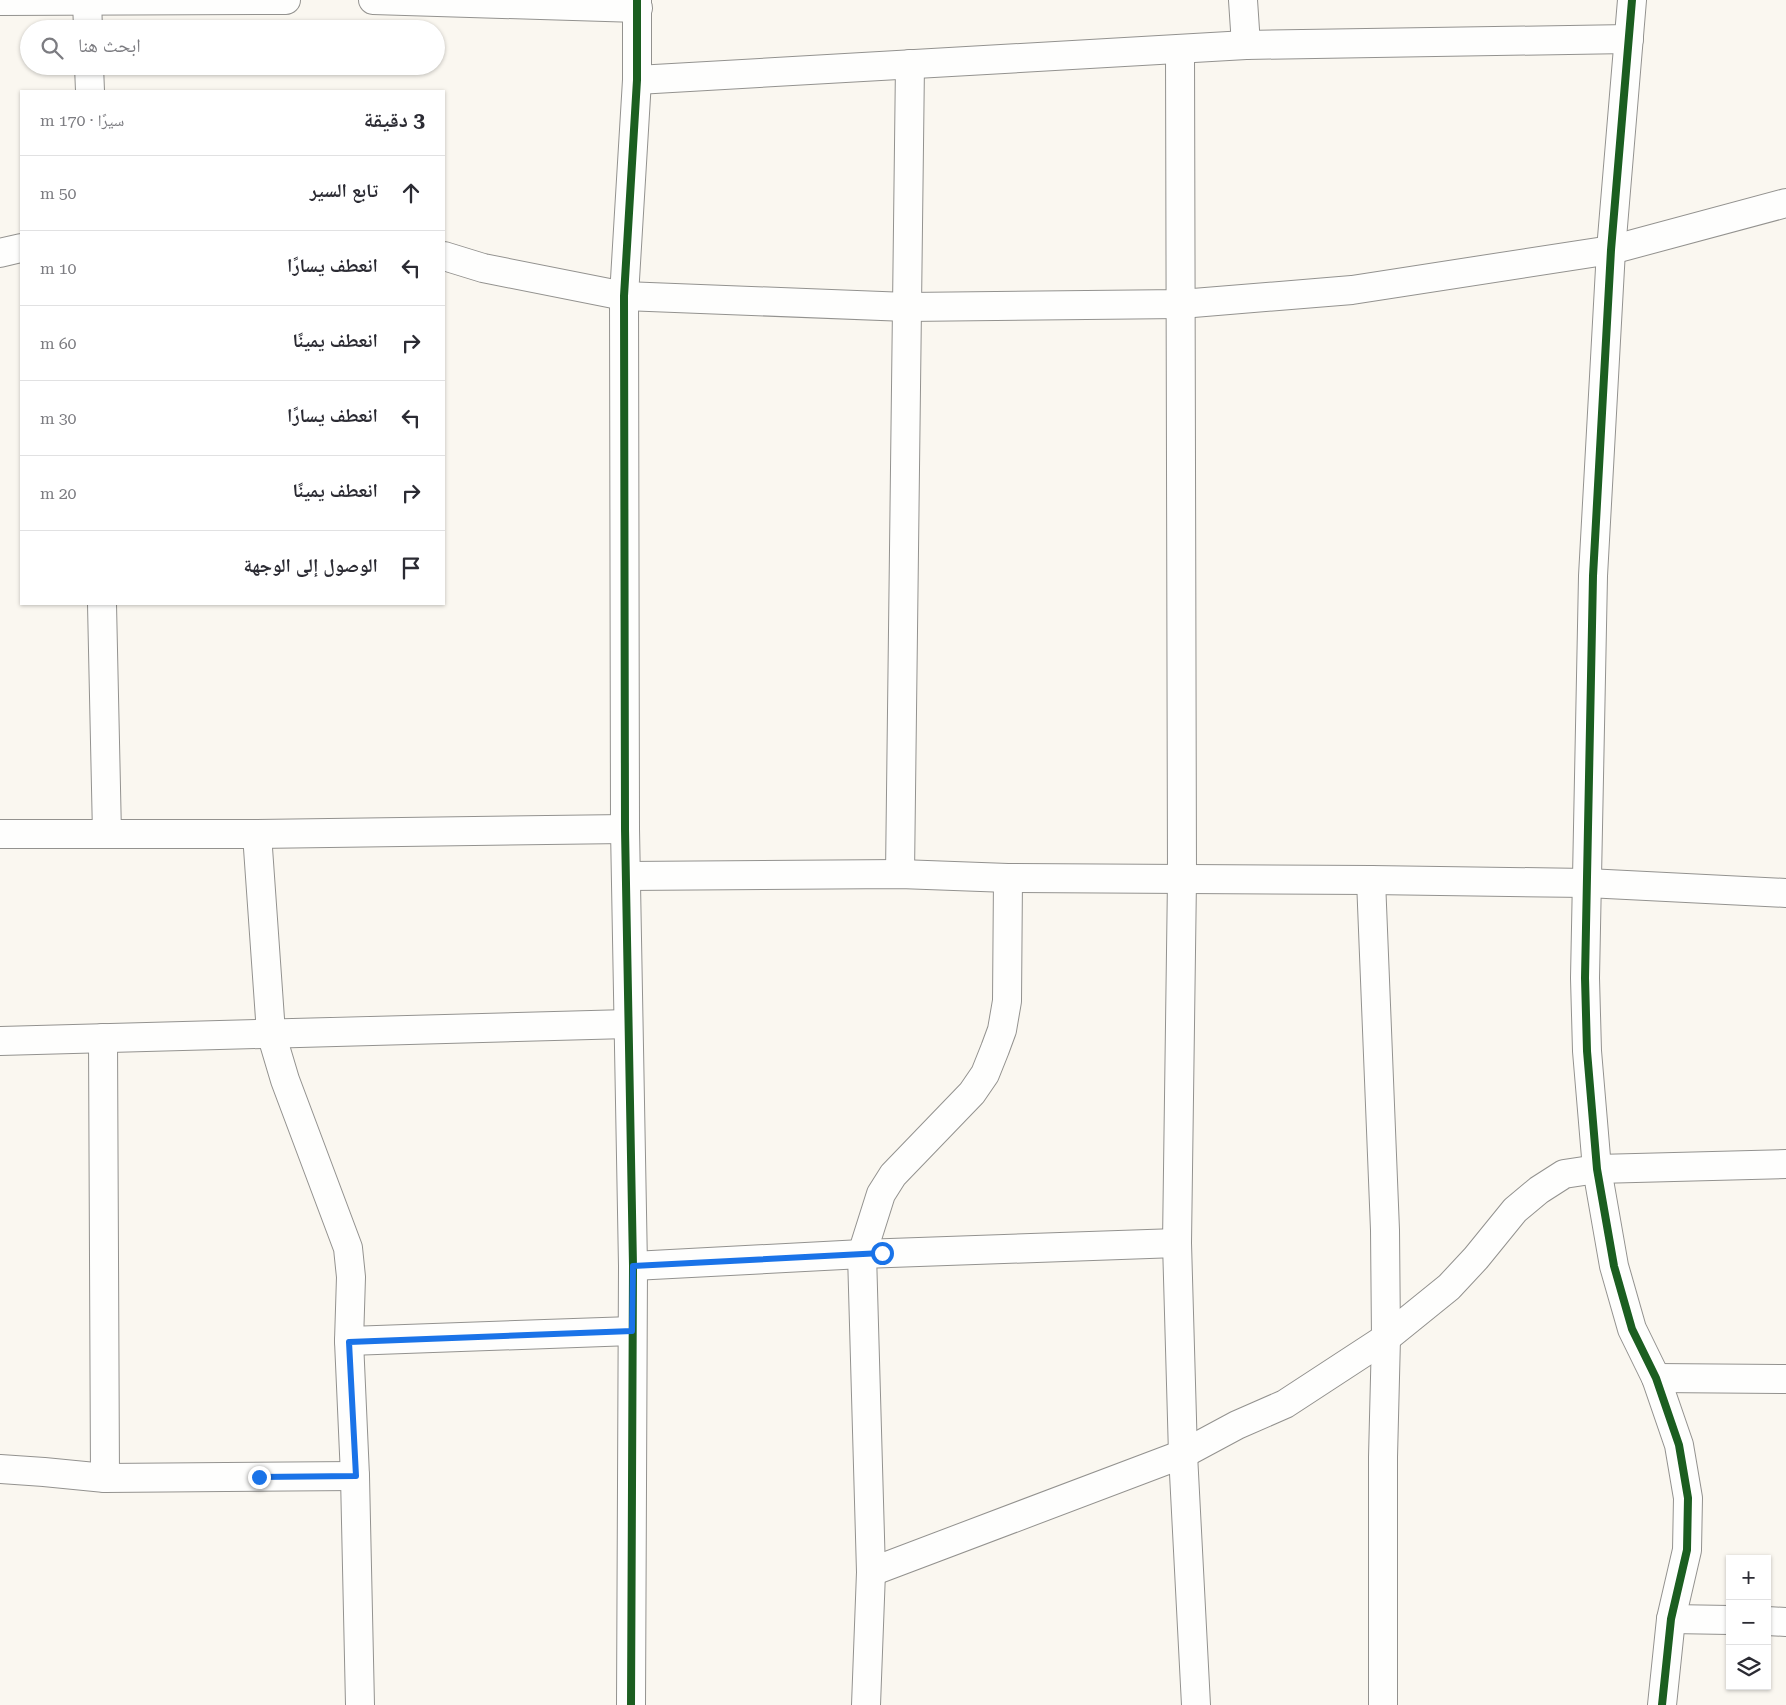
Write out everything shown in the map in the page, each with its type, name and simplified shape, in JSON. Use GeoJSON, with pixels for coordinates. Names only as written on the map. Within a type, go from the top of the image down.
{"type":"FeatureCollection","features":[{"type":"Feature","properties":{"kind":"street"},"geometry":{"type":"LineString","coordinates":[[0,1],[286,0]]}},
{"type":"Feature","properties":{"kind":"street"},"geometry":{"type":"LineString","coordinates":[[373,0],[638,4],[637,80],[624,296],[625,829],[633,1266],[631,1705]]}},
{"type":"Feature","properties":{"kind":"street"},"geometry":{"type":"LineString","coordinates":[[1243,0],[1246,45]]}},
{"type":"Feature","properties":{"kind":"street"},"geometry":{"type":"LineString","coordinates":[[1632,0],[1611,250],[1593,576],[1585,978],[1587,1051],[1597,1168],[1614,1266],[1632,1329],[1656,1378],[1679,1445],[1688,1498],[1688,1550],[1671,1619],[1662,1705]]}},
{"type":"Feature","properties":{"kind":"street"},"geometry":{"type":"LineString","coordinates":[[87,1],[88,20]]}},
{"type":"Feature","properties":{"kind":"street"},"geometry":{"type":"LineString","coordinates":[[637,80],[1246,45],[1629,39]]}},
{"type":"Feature","properties":{"kind":"street"},"geometry":{"type":"LineString","coordinates":[[1180,49],[1182,879],[1177,1243],[1183,1454],[1196,1705]]}},
{"type":"Feature","properties":{"kind":"street"},"geometry":{"type":"LineString","coordinates":[[900,874],[910,64]]}},
{"type":"Feature","properties":{"kind":"street"},"geometry":{"type":"LineString","coordinates":[[89,75],[90,90]]}},
{"type":"Feature","properties":{"kind":"street"},"geometry":{"type":"LineString","coordinates":[[445,256],[484,268],[624,296],[907,307],[1181,304],[1352,290],[1611,250],[1786,203]]}},
{"type":"Feature","properties":{"kind":"street"},"geometry":{"type":"LineString","coordinates":[[0,253],[20,248]]}},
{"type":"Feature","properties":{"kind":"street"},"geometry":{"type":"LineString","coordinates":[[102,605],[107,834]]}},
{"type":"Feature","properties":{"kind":"street"},"geometry":{"type":"LineString","coordinates":[[0,834],[258,834],[625,829]]}},
{"type":"Feature","properties":{"kind":"street"},"geometry":{"type":"LineString","coordinates":[[258,834],[271,1033],[285,1080],[348,1248],[351,1277],[349,1342],[356,1476],[360,1705]]}},
{"type":"Feature","properties":{"kind":"street"},"geometry":{"type":"LineString","coordinates":[[626,876],[900,874],[1008,878],[1587,883],[1786,893]]}},
{"type":"Feature","properties":{"kind":"street"},"geometry":{"type":"LineString","coordinates":[[866,1705],[870,1572],[862,1254],[881,1194],[893,1175],[972,1093],[985,1074],[995,1050],[1002,1030],[1007,1001],[1008,878]]}},
{"type":"Feature","properties":{"kind":"street"},"geometry":{"type":"LineString","coordinates":[[1371,880],[1385,1230],[1383,1705]]}},
{"type":"Feature","properties":{"kind":"street"},"geometry":{"type":"LineString","coordinates":[[0,1041],[628,1024]]}},
{"type":"Feature","properties":{"kind":"street"},"geometry":{"type":"LineString","coordinates":[[102,1038],[104,1478]]}},
{"type":"Feature","properties":{"kind":"street"},"geometry":{"type":"LineString","coordinates":[[870,1572],[1183,1454],[1237,1425],[1285,1404],[1386,1338],[1449,1287],[1476,1258],[1515,1210],[1539,1190],[1564,1174],[1597,1168],[1786,1164]]}},
{"type":"Feature","properties":{"kind":"street"},"geometry":{"type":"LineString","coordinates":[[633,1266],[862,1254],[1177,1243]]}},
{"type":"Feature","properties":{"kind":"street"},"geometry":{"type":"LineString","coordinates":[[349,1342],[632,1331]]}},
{"type":"Feature","properties":{"kind":"street"},"geometry":{"type":"LineString","coordinates":[[1656,1378],[1786,1379]]}},
{"type":"Feature","properties":{"kind":"street"},"geometry":{"type":"LineString","coordinates":[[0,1469],[104,1478],[356,1476]]}},
{"type":"Feature","properties":{"kind":"street"},"geometry":{"type":"LineString","coordinates":[[1671,1619],[1726,1620]]}},
{"type":"Feature","properties":{"kind":"street"},"geometry":{"type":"LineString","coordinates":[[1771,1621],[1786,1622]]}},
{"type":"Feature","properties":{"kind":"cycle path"},"geometry":{"type":"LineString","coordinates":[[631,1705],[633,1266],[625,829],[624,296],[637,80],[637,0]]}},
{"type":"Feature","properties":{"kind":"cycle path"},"geometry":{"type":"LineString","coordinates":[[1632,0],[1611,250],[1593,576],[1585,978],[1587,1051],[1597,1169],[1614,1266],[1632,1329],[1656,1378],[1679,1445],[1688,1498],[1687,1550],[1671,1619],[1662,1705]]}},
{"type":"Feature","properties":{"kind":"route"},"geometry":{"type":"LineString","coordinates":[[259,1477],[356,1476],[349,1342],[632,1331],[633,1266],[882,1253]]}}]}
